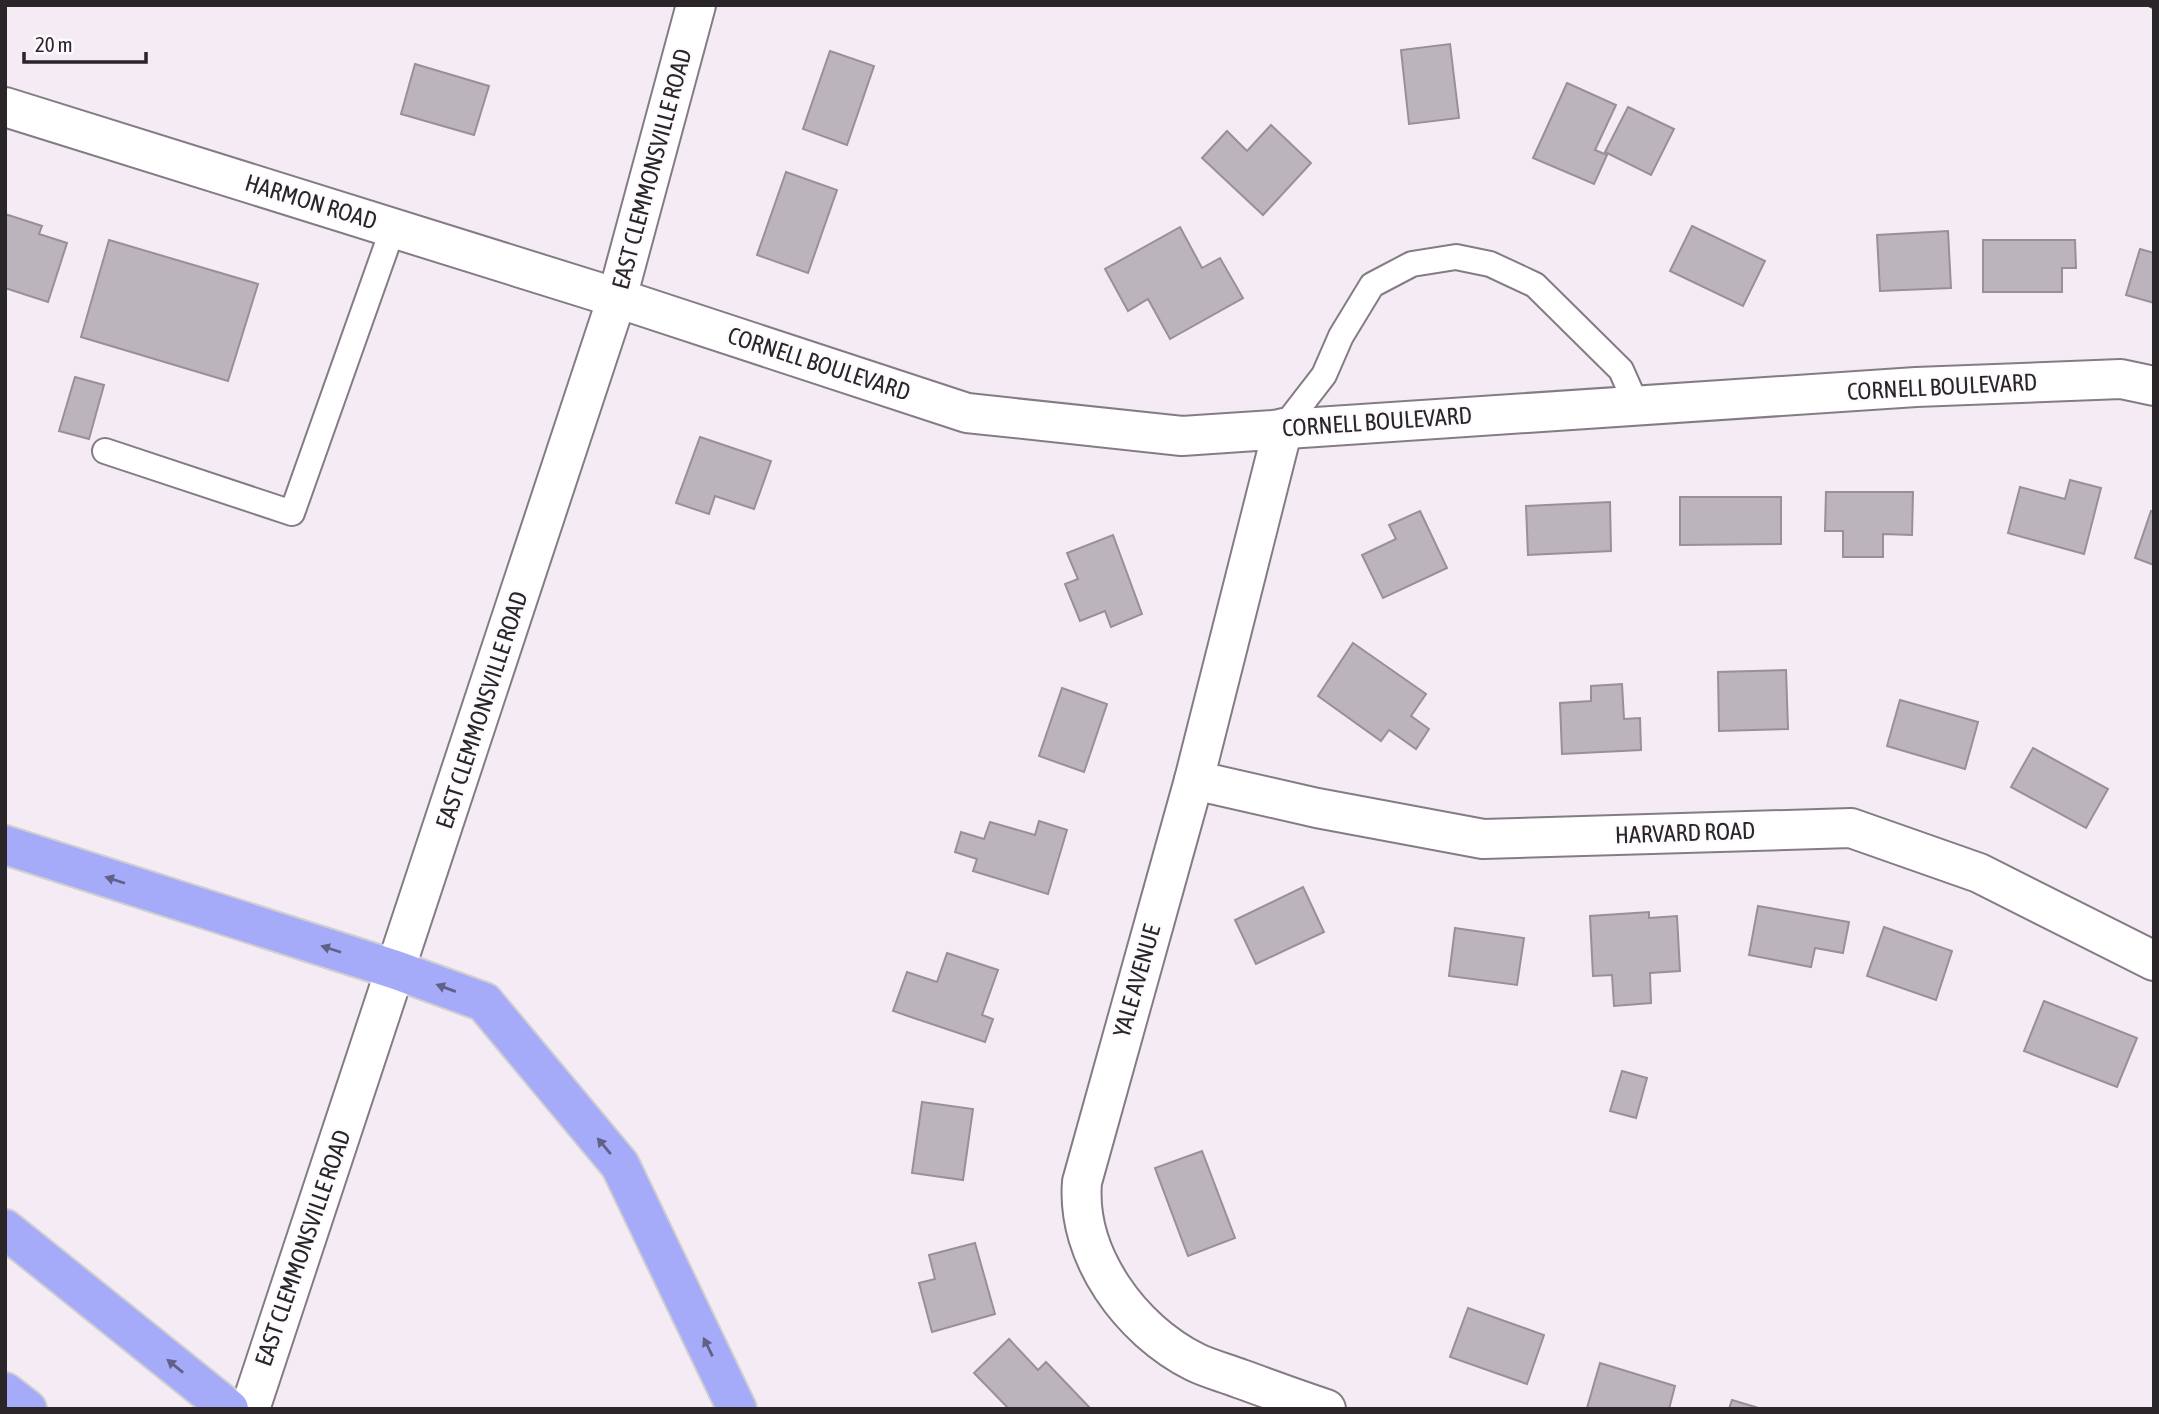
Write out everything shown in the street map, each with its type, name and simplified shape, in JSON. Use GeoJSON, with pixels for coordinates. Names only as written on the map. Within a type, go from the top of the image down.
{"type":"FeatureCollection","features":[{"type":"Feature","properties":{"kind":"highway"},"geometry":{"type":"LineString","coordinates":[[5,845],[396,970],[484,1002],[620,1165],[737,1409]]}},
{"type":"Feature","properties":{"kind":"highway"},"geometry":{"type":"LineString","coordinates":[[5,1229],[229,1409]]}},
{"type":"Feature","properties":{"kind":"highway"},"geometry":{"type":"LineString","coordinates":[[5,1392],[27,1409]]}},
{"type":"Feature","properties":{"kind":"street","name":"EAST CLEMMONSVILLE ROAD"},"geometry":{"type":"LineString","coordinates":[[250,1409],[617,298],[696,5]]}},
{"type":"Feature","properties":{"kind":"street","name":"HARMON ROAD"},"geometry":{"type":"LineString","coordinates":[[5,107],[617,298]]}},
{"type":"Feature","properties":{"kind":"street","name":"CORNELL BOULEVARD"},"geometry":{"type":"LineString","coordinates":[[617,298],[967,413],[1182,436],[1930,386],[2121,379],[2154,386]]}},
{"type":"Feature","properties":{"kind":"street","name":"YALE AVENUE"},"geometry":{"type":"LineString","coordinates":[[1283,428],[1194,780],[1082,1182],[1081,1200],[1089,1237],[1103,1272],[1123,1304],[1164,1343],[1196,1362],[1282,1402],[1326,1409]]}},
{"type":"Feature","properties":{"kind":"street","name":"HARVARD ROAD"},"geometry":{"type":"LineString","coordinates":[[1194,780],[1317,808],[1483,839],[1851,828],[1979,873],[2154,961]]}},
{"type":"Feature","properties":{"kind":"lane"},"geometry":{"type":"LineString","coordinates":[[105,451],[292,513],[393,228]]}},
{"type":"Feature","properties":{"kind":"lane"},"geometry":{"type":"LineString","coordinates":[[1283,428],[1324,375],[1341,336],[1372,285],[1412,264],[1456,257],[1490,264],[1535,285],[1621,370],[1637,406]]}},
{"type":"Feature","properties":{"kind":"building"},"geometry":{"type":"Polygon","coordinates":[[[1450,44],[1459,118],[1409,124],[1401,50],[1450,44]]]}},
{"type":"Feature","properties":{"kind":"building"},"geometry":{"type":"Polygon","coordinates":[[[830,51],[874,66],[847,145],[803,129],[830,51]]]}},
{"type":"Feature","properties":{"kind":"building"},"geometry":{"type":"Polygon","coordinates":[[[415,64],[489,86],[474,135],[401,114],[415,64]]]}},
{"type":"Feature","properties":{"kind":"building"},"geometry":{"type":"Polygon","coordinates":[[[1567,83],[1616,105],[1595,150],[1607,155],[1594,184],[1533,158],[1567,83]]]}},
{"type":"Feature","properties":{"kind":"building"},"geometry":{"type":"Polygon","coordinates":[[[1628,107],[1674,129],[1651,175],[1605,152],[1628,107]]]}},
{"type":"Feature","properties":{"kind":"building"},"geometry":{"type":"Polygon","coordinates":[[[1271,125],[1311,163],[1263,215],[1202,158],[1227,131],[1247,151],[1271,125]]]}},
{"type":"Feature","properties":{"kind":"building"},"geometry":{"type":"Polygon","coordinates":[[[786,172],[837,190],[808,273],[757,255],[786,172]]]}},
{"type":"Feature","properties":{"kind":"building"},"geometry":{"type":"Polygon","coordinates":[[[5,214],[42,226],[39,234],[67,243],[48,302],[5,288],[5,214]]]}},
{"type":"Feature","properties":{"kind":"building"},"geometry":{"type":"Polygon","coordinates":[[[1692,226],[1765,261],[1743,306],[1670,271],[1692,226]]]}},
{"type":"Feature","properties":{"kind":"building"},"geometry":{"type":"Polygon","coordinates":[[[1180,227],[1202,268],[1220,258],[1243,298],[1170,339],[1148,299],[1128,311],[1105,269],[1180,227]]]}},
{"type":"Feature","properties":{"kind":"building"},"geometry":{"type":"Polygon","coordinates":[[[1948,231],[1951,288],[1880,291],[1877,235],[1948,231]]]}},
{"type":"Feature","properties":{"kind":"building"},"geometry":{"type":"Polygon","coordinates":[[[109,240],[258,284],[228,381],[81,337],[109,240]]]}},
{"type":"Feature","properties":{"kind":"building"},"geometry":{"type":"Polygon","coordinates":[[[1983,240],[2075,240],[2076,268],[2062,268],[2062,292],[1983,292],[1983,240]]]}},
{"type":"Feature","properties":{"kind":"building"},"geometry":{"type":"Polygon","coordinates":[[[2140,249],[2154,253],[2154,303],[2126,295],[2140,249]]]}},
{"type":"Feature","properties":{"kind":"building"},"geometry":{"type":"Polygon","coordinates":[[[75,377],[104,385],[89,439],[59,431],[75,377]]]}},
{"type":"Feature","properties":{"kind":"building"},"geometry":{"type":"Polygon","coordinates":[[[700,437],[771,461],[754,509],[715,496],[709,514],[676,503],[700,437]]]}},
{"type":"Feature","properties":{"kind":"building"},"geometry":{"type":"Polygon","coordinates":[[[2070,480],[2101,488],[2084,554],[2008,533],[2020,487],[2065,499],[2070,480]]]}},
{"type":"Feature","properties":{"kind":"building"},"geometry":{"type":"Polygon","coordinates":[[[1826,492],[1913,492],[1912,535],[1883,534],[1883,557],[1843,557],[1843,531],[1825,531],[1826,492]]]}},
{"type":"Feature","properties":{"kind":"building"},"geometry":{"type":"Polygon","coordinates":[[[1680,497],[1781,497],[1781,544],[1680,545],[1680,497]]]}},
{"type":"Feature","properties":{"kind":"building"},"geometry":{"type":"Polygon","coordinates":[[[1610,502],[1611,551],[1528,555],[1526,506],[1610,502]]]}},
{"type":"Feature","properties":{"kind":"building"},"geometry":{"type":"Polygon","coordinates":[[[1420,511],[1447,568],[1383,598],[1362,555],[1396,539],[1389,525],[1420,511]]]}},
{"type":"Feature","properties":{"kind":"building"},"geometry":{"type":"Polygon","coordinates":[[[2151,511],[2154,512],[2154,565],[2135,558],[2151,511]]]}},
{"type":"Feature","properties":{"kind":"building"},"geometry":{"type":"Polygon","coordinates":[[[1113,535],[1142,614],[1111,627],[1105,611],[1080,621],[1065,584],[1078,579],[1067,553],[1113,535]]]}},
{"type":"Feature","properties":{"kind":"building"},"geometry":{"type":"Polygon","coordinates":[[[1353,643],[1426,694],[1411,716],[1429,729],[1416,749],[1389,730],[1381,741],[1318,696],[1353,643]]]}},
{"type":"Feature","properties":{"kind":"building"},"geometry":{"type":"Polygon","coordinates":[[[1786,670],[1788,729],[1719,731],[1718,672],[1786,670]]]}},
{"type":"Feature","properties":{"kind":"building"},"geometry":{"type":"Polygon","coordinates":[[[1622,684],[1624,719],[1640,718],[1641,750],[1562,754],[1560,703],[1591,701],[1591,686],[1622,684]]]}},
{"type":"Feature","properties":{"kind":"building"},"geometry":{"type":"Polygon","coordinates":[[[1062,688],[1107,704],[1084,772],[1039,756],[1062,688]]]}},
{"type":"Feature","properties":{"kind":"building"},"geometry":{"type":"Polygon","coordinates":[[[1900,700],[1978,722],[1965,769],[1887,746],[1900,700]]]}},
{"type":"Feature","properties":{"kind":"building"},"geometry":{"type":"Polygon","coordinates":[[[2033,748],[2108,789],[2086,828],[2011,787],[2033,748]]]}},
{"type":"Feature","properties":{"kind":"building"},"geometry":{"type":"Polygon","coordinates":[[[1039,821],[1067,830],[1048,894],[973,871],[977,859],[955,852],[961,832],[984,839],[990,822],[1035,835],[1039,821]]]}},
{"type":"Feature","properties":{"kind":"building"},"geometry":{"type":"Polygon","coordinates":[[[1303,887],[1324,932],[1256,964],[1235,920],[1303,887]]]}},
{"type":"Feature","properties":{"kind":"building"},"geometry":{"type":"Polygon","coordinates":[[[1758,906],[1849,922],[1843,953],[1815,948],[1811,967],[1749,955],[1758,906]]]}},
{"type":"Feature","properties":{"kind":"building"},"geometry":{"type":"Polygon","coordinates":[[[1649,912],[1649,918],[1677,916],[1680,971],[1650,973],[1651,1003],[1614,1006],[1612,975],[1593,976],[1590,916],[1649,912]]]}},
{"type":"Feature","properties":{"kind":"building"},"geometry":{"type":"Polygon","coordinates":[[[1884,927],[1952,951],[1936,1000],[1867,976],[1884,927]]]}},
{"type":"Feature","properties":{"kind":"building"},"geometry":{"type":"Polygon","coordinates":[[[1455,928],[1524,938],[1517,985],[1449,976],[1455,928]]]}},
{"type":"Feature","properties":{"kind":"building"},"geometry":{"type":"Polygon","coordinates":[[[947,953],[998,970],[982,1015],[993,1019],[985,1042],[893,1011],[907,972],[937,982],[947,953]]]}},
{"type":"Feature","properties":{"kind":"building"},"geometry":{"type":"Polygon","coordinates":[[[2044,1001],[2137,1038],[2117,1087],[2024,1051],[2044,1001]]]}},
{"type":"Feature","properties":{"kind":"building"},"geometry":{"type":"Polygon","coordinates":[[[1622,1071],[1647,1078],[1636,1118],[1610,1111],[1622,1071]]]}},
{"type":"Feature","properties":{"kind":"building"},"geometry":{"type":"Polygon","coordinates":[[[922,1102],[973,1109],[963,1180],[912,1173],[922,1102]]]}},
{"type":"Feature","properties":{"kind":"building"},"geometry":{"type":"Polygon","coordinates":[[[1202,1151],[1235,1238],[1188,1256],[1155,1168],[1202,1151]]]}},
{"type":"Feature","properties":{"kind":"building"},"geometry":{"type":"Polygon","coordinates":[[[975,1243],[995,1314],[932,1332],[919,1283],[935,1279],[929,1255],[975,1243]]]}},
{"type":"Feature","properties":{"kind":"building"},"geometry":{"type":"Polygon","coordinates":[[[1468,1308],[1544,1335],[1527,1384],[1450,1357],[1468,1308]]]}},
{"type":"Feature","properties":{"kind":"building"},"geometry":{"type":"Polygon","coordinates":[[[1009,1339],[1038,1370],[1046,1362],[1091,1409],[1009,1409],[974,1373],[1009,1339]]]}},
{"type":"Feature","properties":{"kind":"building"},"geometry":{"type":"Polygon","coordinates":[[[1600,1363],[1675,1386],[1669,1409],[1587,1408],[1600,1363]]]}},
{"type":"Feature","properties":{"kind":"building"},"geometry":{"type":"Polygon","coordinates":[[[1732,1400],[1762,1409],[1729,1409],[1732,1400]]]}},
{"type":"Feature","properties":{"kind":"railway"},"geometry":{"type":"LineString","coordinates":[[2150,5],[2154,7]]}}]}
